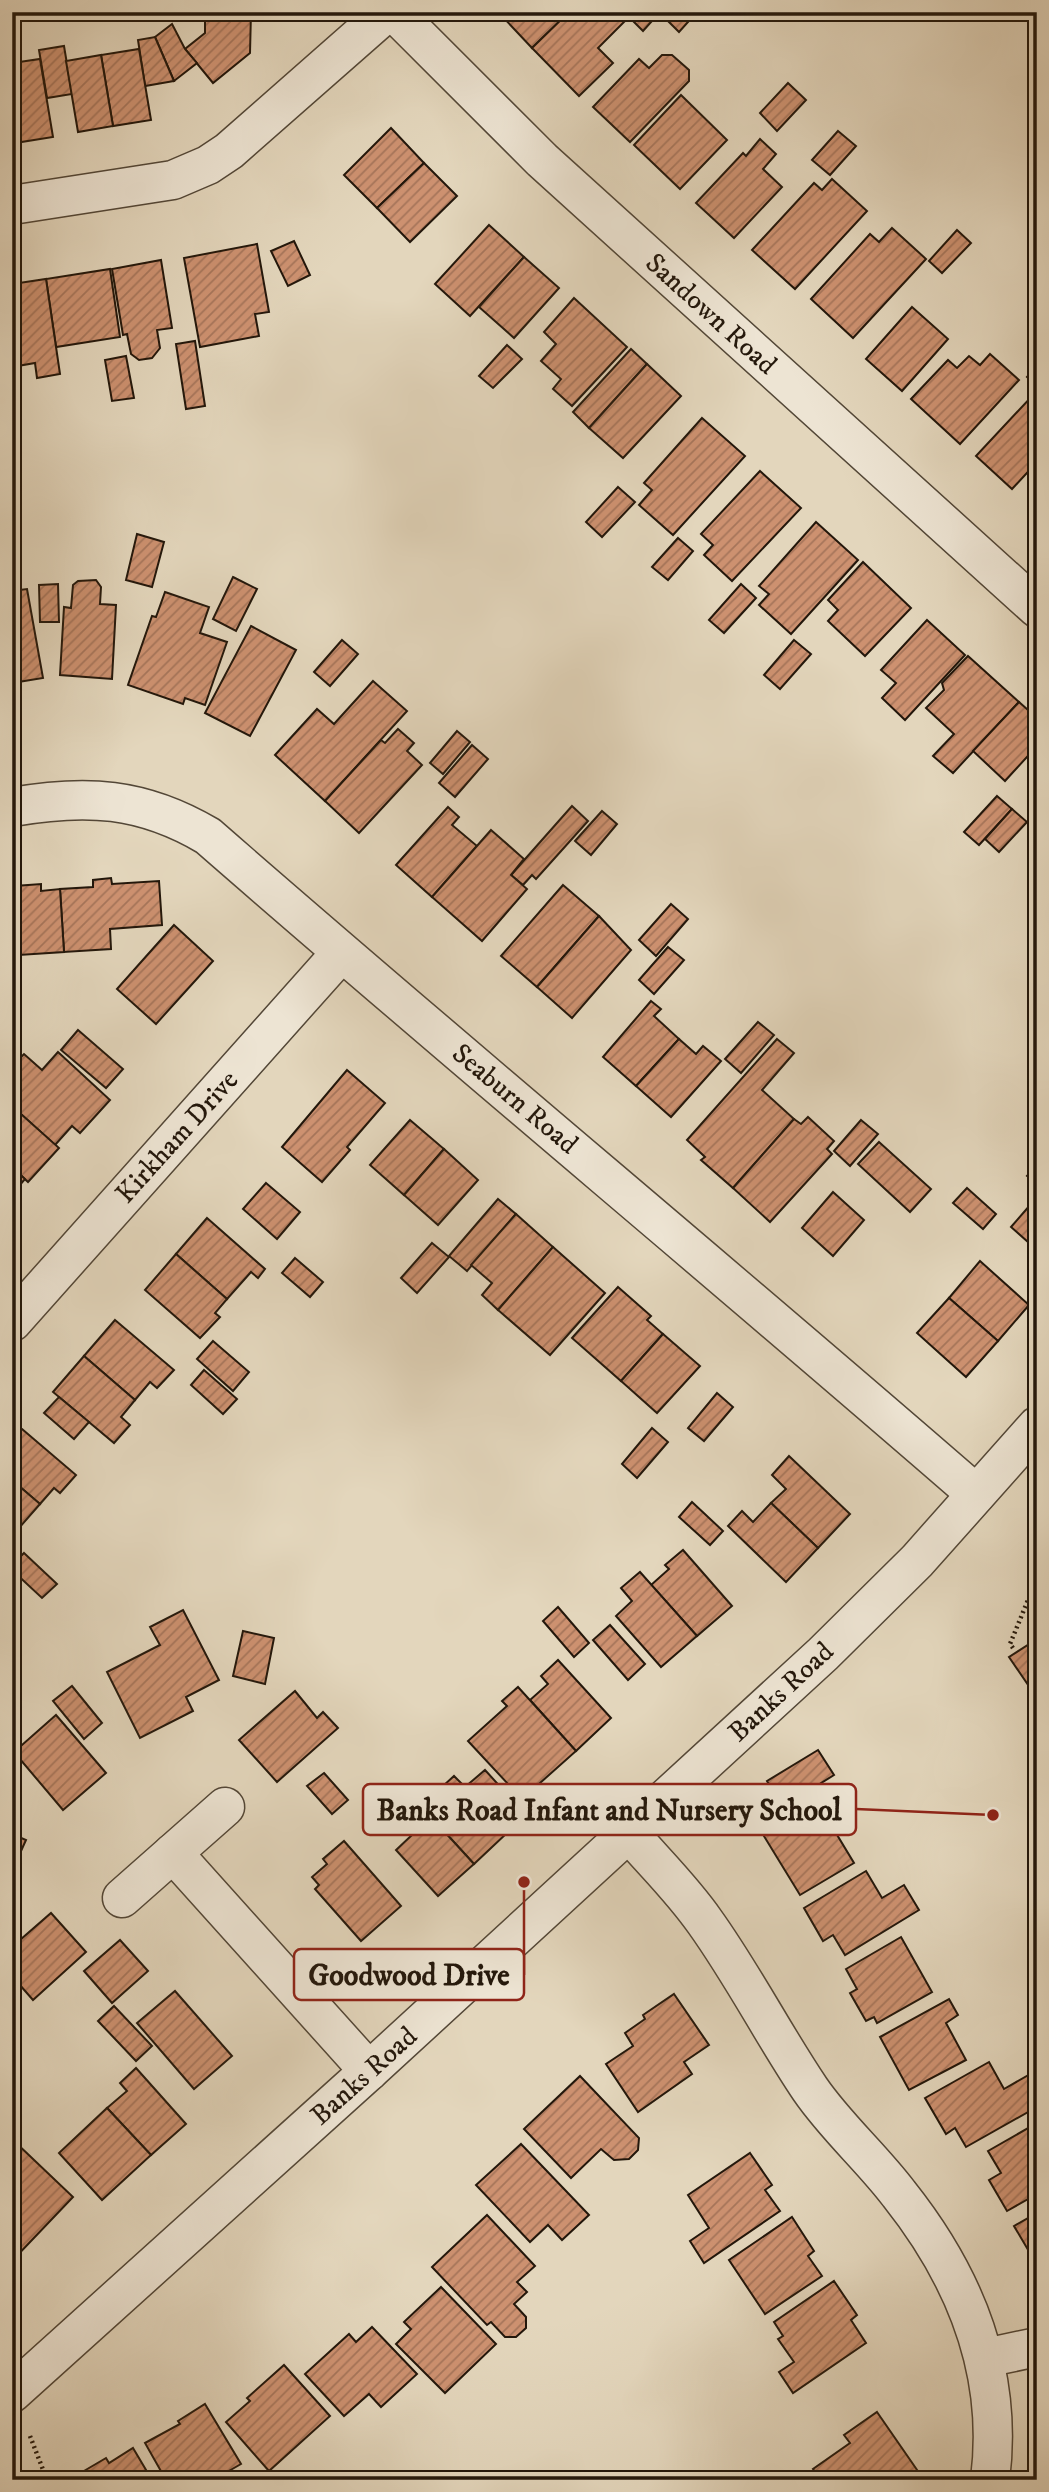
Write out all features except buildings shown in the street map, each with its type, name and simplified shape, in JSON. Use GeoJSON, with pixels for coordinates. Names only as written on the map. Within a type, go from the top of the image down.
{"type":"FeatureCollection","features":[{"type":"Feature","properties":{"kind":"street"},"geometry":{"type":"LineString","coordinates":[[12,205],[173,180],[208,165],[229,151],[387,12]]}},
{"type":"Feature","properties":{"kind":"street","name":"Sandown Road"},"geometry":{"type":"LineString","coordinates":[[394,12],[542,160],[1037,608]]}},
{"type":"Feature","properties":{"kind":"street","name":"Seaburn Road"},"geometry":{"type":"LineString","coordinates":[[12,807],[90,799],[115,801],[156,811],[185,822],[208,836],[341,953],[769,1314],[976,1494]]}},
{"type":"Feature","properties":{"kind":"street","name":"Kirkham Drive"},"geometry":{"type":"LineString","coordinates":[[12,1322],[341,953]]}},
{"type":"Feature","properties":{"kind":"street","name":"Banks Road"},"geometry":{"type":"LineString","coordinates":[[12,2393],[369,2071],[823,1654],[917,1560],[1037,1426]]}},
{"type":"Feature","properties":{"kind":"street"},"geometry":{"type":"LineString","coordinates":[[122,1898],[225,1807]]}},
{"type":"Feature","properties":{"kind":"street"},"geometry":{"type":"LineString","coordinates":[[629,1833],[705,1921],[810,2089],[848,2138],[898,2192],[936,2245],[963,2297],[985,2358],[990,2398],[990,2480]]}},
{"type":"Feature","properties":{"kind":"street"},"geometry":{"type":"LineString","coordinates":[[173,1853],[369,2071]]}},
{"type":"Feature","properties":{"kind":"street"},"geometry":{"type":"LineString","coordinates":[[985,2358],[1037,2347]]}},
{"type":"Feature","properties":{"kind":"path"},"geometry":{"type":"LineString","coordinates":[[1013,1648],[1010,1644],[1037,1578]]}},
{"type":"Feature","properties":{"kind":"place","name":"Banks Road Infant and Nursery School"},"geometry":{"type":"Point","coordinates":[993,1815]}},
{"type":"Feature","properties":{"kind":"place","name":"Goodwood Drive"},"geometry":{"type":"Point","coordinates":[524,1882]}}]}
